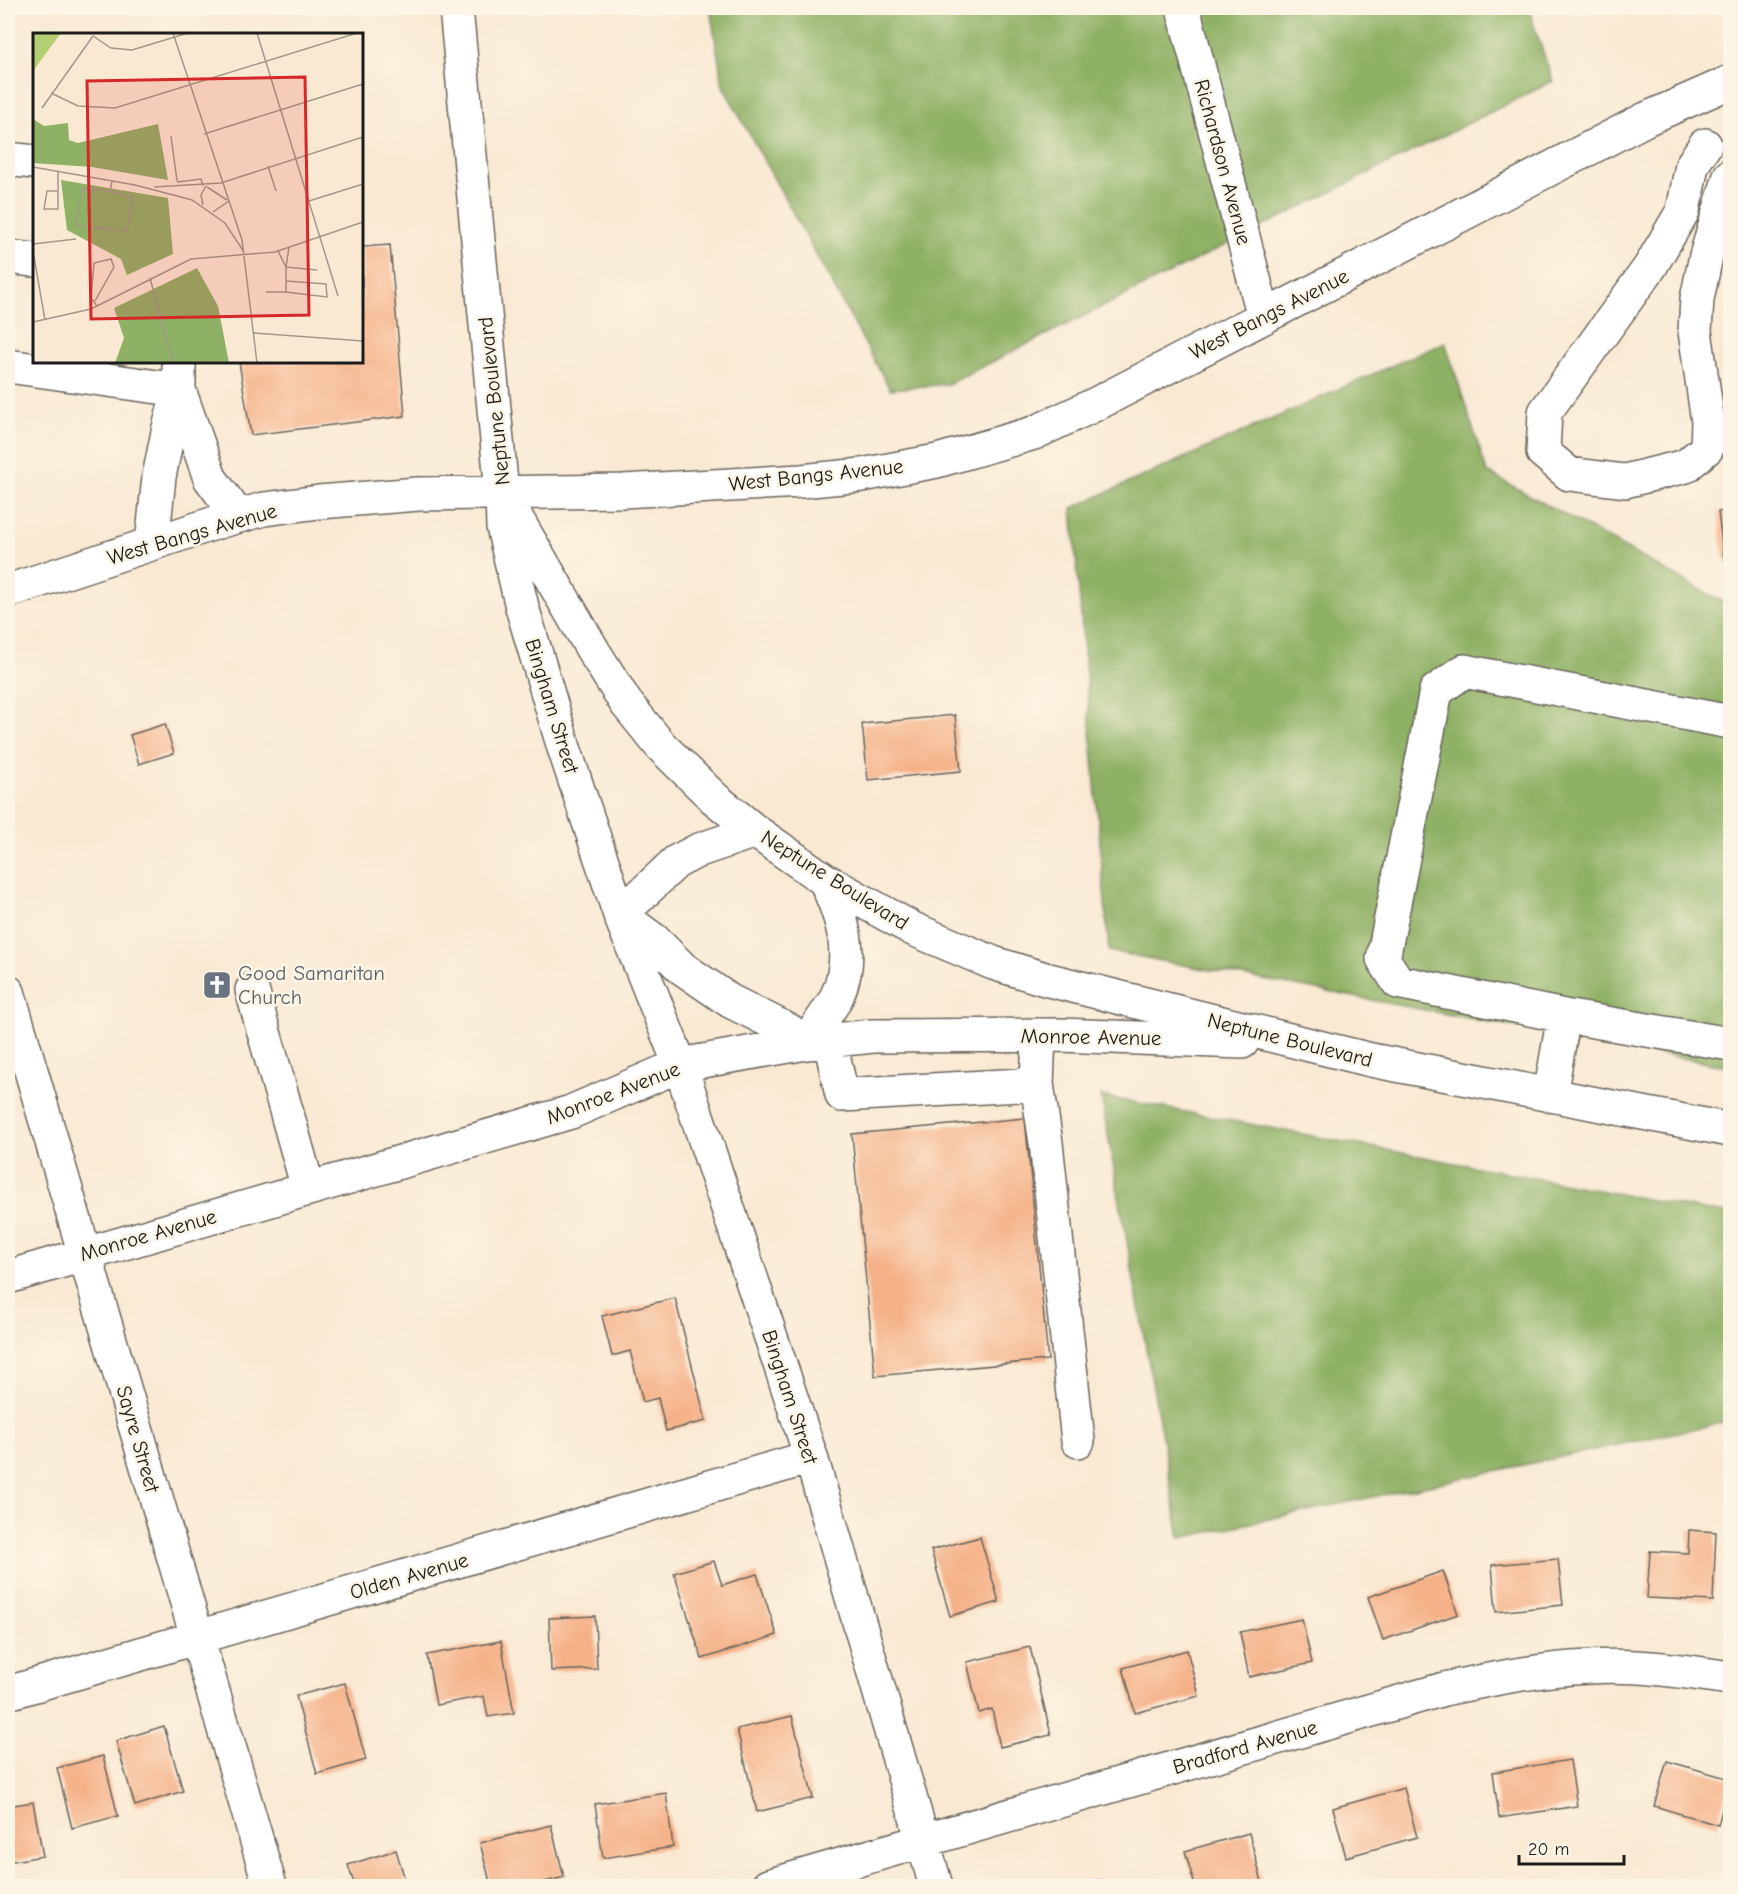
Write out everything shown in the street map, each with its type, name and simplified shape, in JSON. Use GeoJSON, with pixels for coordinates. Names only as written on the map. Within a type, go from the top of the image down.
{"type":"FeatureCollection","features":[{"type":"Feature","properties":{"kind":"street","name":"Neptune Boulevard"},"geometry":{"type":"LineString","coordinates":[[456,8],[502,492],[626,703],[661,746],[714,798],[755,831],[825,880],[913,929],[993,963],[1045,979],[1371,1060],[1731,1130]]}},
{"type":"Feature","properties":{"kind":"street","name":"Richardson Avenue"},"geometry":{"type":"LineString","coordinates":[[1183,8],[1264,317]]}},
{"type":"Feature","properties":{"kind":"street","name":"West Bangs Avenue"},"geometry":{"type":"LineString","coordinates":[[8,591],[264,509],[418,494],[624,490],[801,482],[862,475],[937,461],[1034,433],[1096,404],[1646,119],[1731,82]]}},
{"type":"Feature","properties":{"kind":"street"},"geometry":{"type":"LineString","coordinates":[[1685,101],[1705,145],[1731,169]]}},
{"type":"Feature","properties":{"kind":"street"},"geometry":{"type":"LineString","coordinates":[[1705,145],[1692,165],[1683,211],[1650,267],[1545,412],[1543,452],[1569,474],[1624,481],[1686,466],[1707,448],[1708,422],[1695,331],[1697,299],[1706,256],[1731,176]]}},
{"type":"Feature","properties":{"kind":"street"},"geometry":{"type":"LineString","coordinates":[[8,159],[33,162]]}},
{"type":"Feature","properties":{"kind":"street"},"geometry":{"type":"LineString","coordinates":[[8,257],[33,260]]}},
{"type":"Feature","properties":{"kind":"street"},"geometry":{"type":"LineString","coordinates":[[8,366],[179,376]]}},
{"type":"Feature","properties":{"kind":"street"},"geometry":{"type":"LineString","coordinates":[[179,376],[210,477],[238,516]]}},
{"type":"Feature","properties":{"kind":"street"},"geometry":{"type":"LineString","coordinates":[[152,543],[159,477],[179,376]]}},
{"type":"Feature","properties":{"kind":"street","name":"Bingham Street"},"geometry":{"type":"LineString","coordinates":[[502,492],[503,528],[522,607],[564,748],[620,915],[680,1065],[811,1457],[936,1887]]}},
{"type":"Feature","properties":{"kind":"street"},"geometry":{"type":"LineString","coordinates":[[1731,722],[1464,671],[1436,691],[1383,959],[1398,982],[1564,1016],[1731,1044]]}},
{"type":"Feature","properties":{"kind":"street"},"geometry":{"type":"LineString","coordinates":[[755,831],[699,850],[676,862],[620,915],[654,940],[682,968],[730,1001],[818,1042],[843,1095],[1037,1084]]}},
{"type":"Feature","properties":{"kind":"street"},"geometry":{"type":"LineString","coordinates":[[818,1042],[845,973],[846,938],[836,902],[825,880]]}},
{"type":"Feature","properties":{"kind":"street"},"geometry":{"type":"LineString","coordinates":[[252,990],[308,1188]]}},
{"type":"Feature","properties":{"kind":"street","name":"Sayre Street"},"geometry":{"type":"LineString","coordinates":[[8,992],[270,1887]]}},
{"type":"Feature","properties":{"kind":"street"},"geometry":{"type":"LineString","coordinates":[[1550,1095],[1564,1016]]}},
{"type":"Feature","properties":{"kind":"street"},"geometry":{"type":"LineString","coordinates":[[1039,1035],[1037,1084],[1046,1143],[1078,1441]]}},
{"type":"Feature","properties":{"kind":"street","name":"Monroe Avenue"},"geometry":{"type":"LineString","coordinates":[[8,1276],[571,1112],[680,1065],[818,1042],[873,1036],[1039,1035],[1310,1045]]}},
{"type":"Feature","properties":{"kind":"street","name":"Olden Avenue"},"geometry":{"type":"LineString","coordinates":[[8,1693],[811,1457]]}},
{"type":"Feature","properties":{"kind":"street","name":"Bradford Avenue"},"geometry":{"type":"LineString","coordinates":[[768,1887],[1444,1689],[1516,1674],[1590,1667],[1639,1667],[1731,1678]]}},
{"type":"Feature","properties":{"kind":"green space"},"geometry":{"type":"Polygon","coordinates":[[[710,8],[1528,8],[1553,81],[948,384],[890,389],[723,86],[710,8]]]}},
{"type":"Feature","properties":{"kind":"green space"},"geometry":{"type":"Polygon","coordinates":[[[1445,342],[1487,472],[1730,606],[1730,1067],[1109,951],[1072,508],[1445,342]]]}},
{"type":"Feature","properties":{"kind":"green space"},"geometry":{"type":"Polygon","coordinates":[[[1101,1096],[1709,1211],[1730,1213],[1730,1421],[1180,1538],[1101,1096]]]}},
{"type":"Feature","properties":{"kind":"building"},"geometry":{"type":"Polygon","coordinates":[[[390,245],[405,416],[251,435],[239,363],[363,363],[363,247],[390,245]]]}},
{"type":"Feature","properties":{"kind":"building"},"geometry":{"type":"Polygon","coordinates":[[[1730,510],[1730,558],[1724,559],[1718,512],[1730,510]]]}},
{"type":"Feature","properties":{"kind":"building"},"geometry":{"type":"Polygon","coordinates":[[[955,715],[961,771],[868,780],[862,724],[955,715]]]}},
{"type":"Feature","properties":{"kind":"building"},"geometry":{"type":"Polygon","coordinates":[[[165,724],[174,753],[139,764],[130,735],[165,724]]]}},
{"type":"Feature","properties":{"kind":"building"},"geometry":{"type":"Polygon","coordinates":[[[1025,1118],[1048,1360],[875,1376],[852,1134],[1025,1118]]]}},
{"type":"Feature","properties":{"kind":"building"},"geometry":{"type":"Polygon","coordinates":[[[675,1298],[706,1421],[666,1431],[658,1398],[643,1402],[630,1351],[612,1356],[602,1316],[675,1298]]]}},
{"type":"Feature","properties":{"kind":"building"},"geometry":{"type":"Polygon","coordinates":[[[1689,1530],[1716,1532],[1713,1601],[1647,1598],[1650,1551],[1688,1553],[1689,1530]]]}},
{"type":"Feature","properties":{"kind":"building"},"geometry":{"type":"Polygon","coordinates":[[[980,1537],[999,1602],[950,1616],[931,1550],[980,1537]]]}},
{"type":"Feature","properties":{"kind":"building"},"geometry":{"type":"Polygon","coordinates":[[[1558,1559],[1563,1605],[1496,1612],[1492,1565],[1558,1559]]]}},
{"type":"Feature","properties":{"kind":"building"},"geometry":{"type":"Polygon","coordinates":[[[714,1561],[722,1585],[757,1574],[777,1635],[702,1659],[674,1573],[714,1561]]]}},
{"type":"Feature","properties":{"kind":"building"},"geometry":{"type":"Polygon","coordinates":[[[1443,1571],[1458,1614],[1383,1640],[1368,1597],[1443,1571]]]}},
{"type":"Feature","properties":{"kind":"building"},"geometry":{"type":"Polygon","coordinates":[[[595,1616],[597,1669],[551,1671],[549,1618],[595,1616]]]}},
{"type":"Feature","properties":{"kind":"building"},"geometry":{"type":"Polygon","coordinates":[[[1302,1619],[1312,1663],[1249,1677],[1240,1632],[1302,1619]]]}},
{"type":"Feature","properties":{"kind":"building"},"geometry":{"type":"Polygon","coordinates":[[[501,1641],[514,1713],[488,1717],[484,1696],[436,1705],[427,1655],[501,1641]]]}},
{"type":"Feature","properties":{"kind":"building"},"geometry":{"type":"Polygon","coordinates":[[[1030,1647],[1051,1735],[1000,1747],[992,1709],[979,1713],[967,1662],[1030,1647]]]}},
{"type":"Feature","properties":{"kind":"building"},"geometry":{"type":"Polygon","coordinates":[[[1187,1650],[1199,1696],[1135,1713],[1123,1668],[1187,1650]]]}},
{"type":"Feature","properties":{"kind":"building"},"geometry":{"type":"Polygon","coordinates":[[[345,1683],[366,1760],[317,1774],[296,1696],[345,1683]]]}},
{"type":"Feature","properties":{"kind":"building"},"geometry":{"type":"Polygon","coordinates":[[[792,1716],[813,1798],[757,1812],[737,1729],[792,1716]]]}},
{"type":"Feature","properties":{"kind":"building"},"geometry":{"type":"Polygon","coordinates":[[[164,1726],[183,1791],[135,1806],[116,1741],[164,1726]]]}},
{"type":"Feature","properties":{"kind":"building"},"geometry":{"type":"Polygon","coordinates":[[[103,1756],[118,1816],[72,1828],[57,1768],[103,1756]]]}},
{"type":"Feature","properties":{"kind":"building"},"geometry":{"type":"Polygon","coordinates":[[[1570,1760],[1577,1806],[1499,1818],[1493,1772],[1570,1760]]]}},
{"type":"Feature","properties":{"kind":"building"},"geometry":{"type":"Polygon","coordinates":[[[1667,1761],[1730,1779],[1718,1825],[1654,1806],[1667,1761]]]}},
{"type":"Feature","properties":{"kind":"building"},"geometry":{"type":"Polygon","coordinates":[[[1404,1788],[1417,1837],[1346,1857],[1333,1808],[1404,1788]]]}},
{"type":"Feature","properties":{"kind":"building"},"geometry":{"type":"Polygon","coordinates":[[[666,1793],[673,1847],[603,1858],[595,1804],[666,1793]]]}},
{"type":"Feature","properties":{"kind":"building"},"geometry":{"type":"Polygon","coordinates":[[[33,1802],[43,1856],[8,1862],[8,1806],[33,1802]]]}},
{"type":"Feature","properties":{"kind":"building"},"geometry":{"type":"Polygon","coordinates":[[[551,1825],[564,1877],[537,1884],[538,1886],[491,1886],[480,1843],[551,1825]]]}},
{"type":"Feature","properties":{"kind":"building"},"geometry":{"type":"Polygon","coordinates":[[[1249,1833],[1262,1882],[1245,1886],[1195,1886],[1185,1851],[1249,1833]]]}},
{"type":"Feature","properties":{"kind":"building"},"geometry":{"type":"Polygon","coordinates":[[[396,1850],[407,1886],[355,1886],[348,1865],[396,1850]]]}},
{"type":"Feature","properties":{"kind":"building"},"geometry":{"type":"Polygon","coordinates":[[[1099,1880],[1101,1886],[1074,1886],[1074,1885],[1099,1880]]]}},
{"type":"Feature","properties":{"kind":"place","name":"Good Samaritan Church"},"geometry":{"type":"Point","coordinates":[217,985]}}]}
